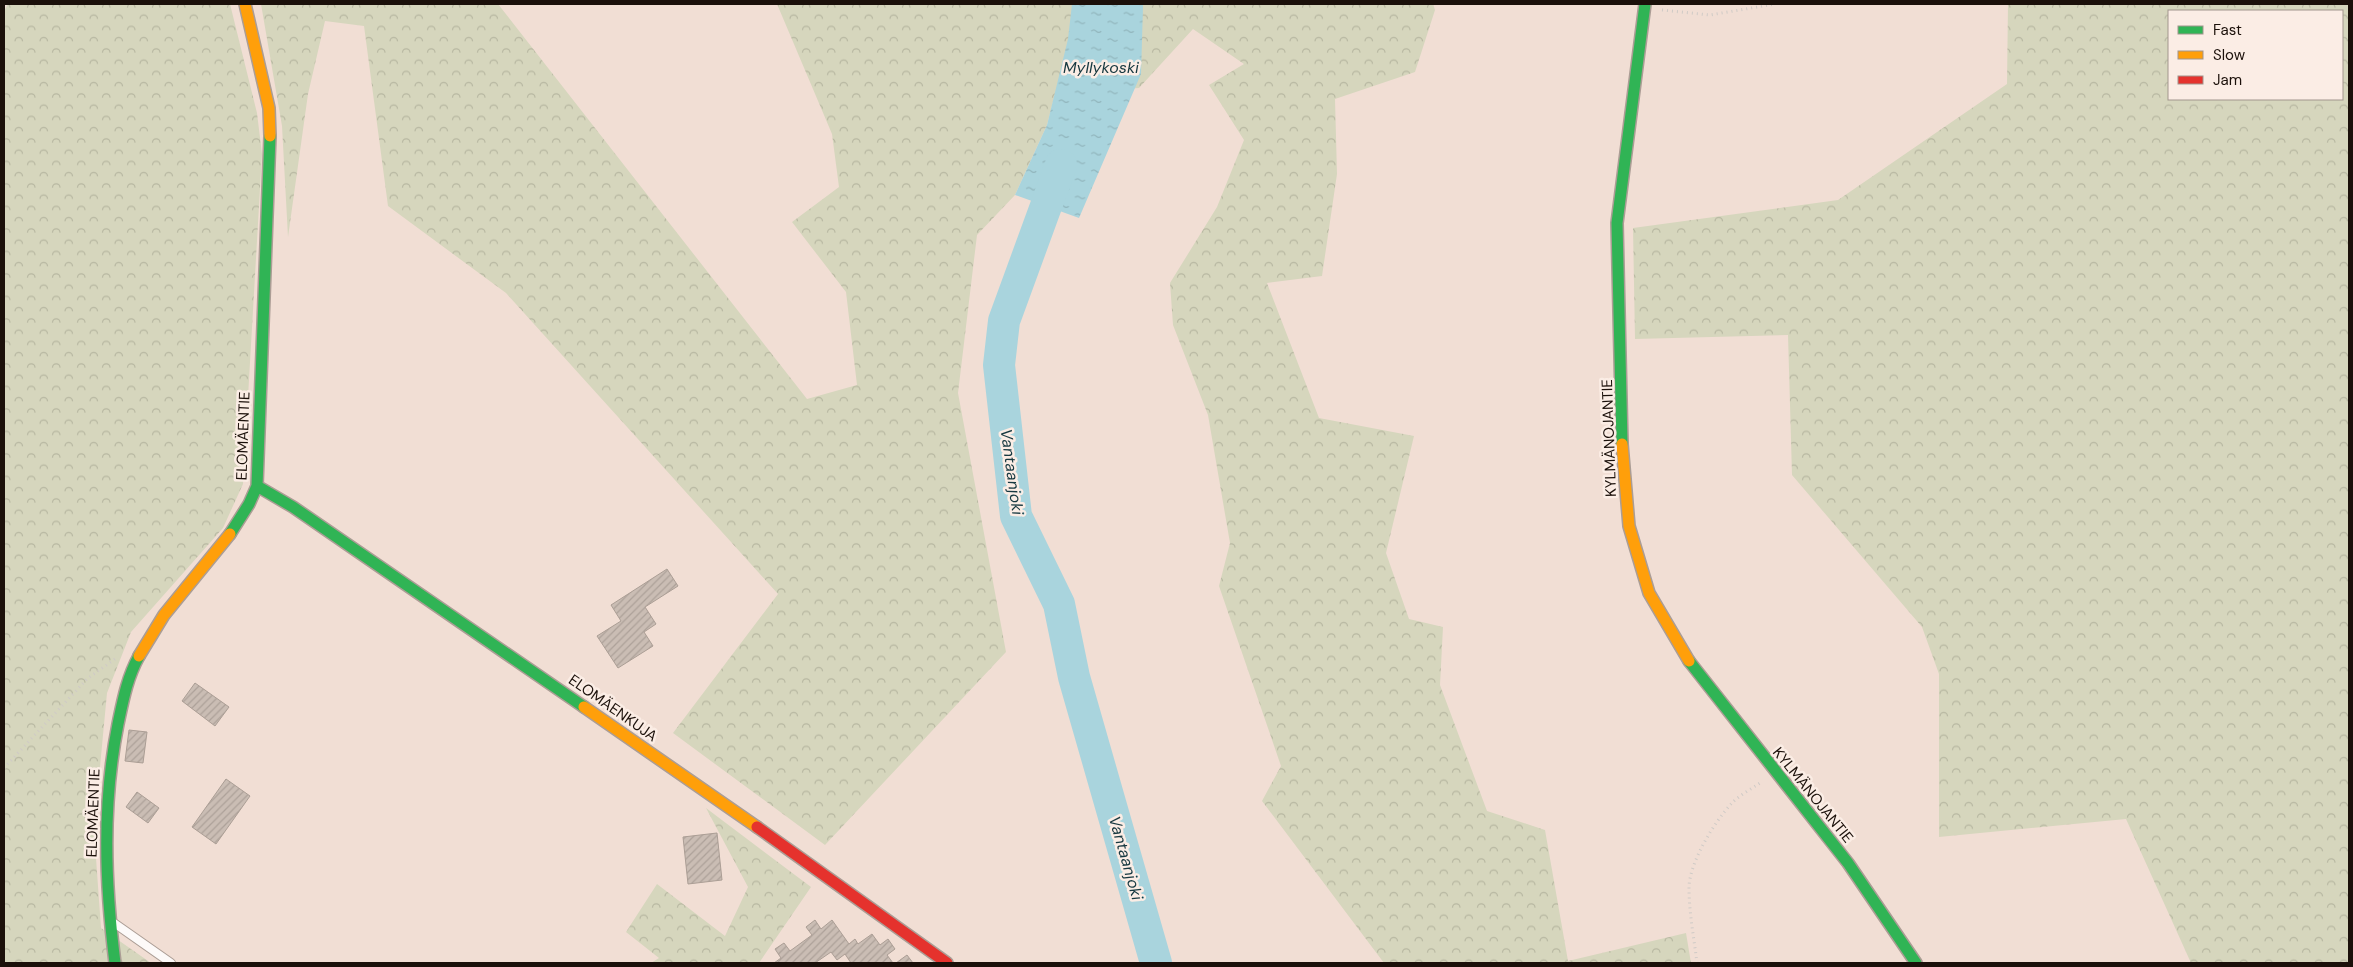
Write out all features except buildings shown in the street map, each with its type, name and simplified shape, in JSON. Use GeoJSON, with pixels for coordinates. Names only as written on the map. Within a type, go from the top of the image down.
{"type":"FeatureCollection","features":[{"type":"Feature","properties":{"kind":"street","name":"ELOMÄENTIE"},"geometry":{"type":"LineString","coordinates":[[115,963],[109,920],[105,826],[111,750],[127,679],[145,643],[166,613],[218,550],[250,505],[257,486],[271,148],[269,108],[245,4]]}},
{"type":"Feature","properties":{"kind":"street","name":"KYLMÄNOJANTIE"},"geometry":{"type":"LineString","coordinates":[[1645,6],[1617,223],[1622,461],[1629,526],[1650,593],[1692,667],[1848,863],[1916,963]]}},
{"type":"Feature","properties":{"kind":"street","name":"ELOMÄENKUJA"},"geometry":{"type":"LineString","coordinates":[[257,486],[293,507],[692,781],[947,963]]}},
{"type":"Feature","properties":{"kind":"lane"},"geometry":{"type":"LineString","coordinates":[[109,920],[171,963]]}},
{"type":"Feature","properties":{"kind":"path"},"geometry":{"type":"LineString","coordinates":[[1645,6],[1710,15],[1775,4]]}},
{"type":"Feature","properties":{"kind":"path"},"geometry":{"type":"LineString","coordinates":[[4,768],[87,679],[119,656]]}},
{"type":"Feature","properties":{"kind":"path"},"geometry":{"type":"LineString","coordinates":[[1697,963],[1690,912],[1689,885],[1694,865],[1715,827],[1733,803],[1775,772]]}},
{"type":"Feature","properties":{"kind":"green space"},"geometry":{"type":"Polygon","coordinates":[[[8,4],[230,4],[257,113],[262,154],[243,484],[223,528],[131,632],[107,693],[94,830],[101,928],[151,963],[4,963],[4,11],[8,4]]]}},
{"type":"Feature","properties":{"kind":"green space"},"geometry":{"type":"Polygon","coordinates":[[[261,4],[498,4],[807,399],[857,385],[846,292],[792,222],[839,187],[832,134],[777,4],[1433,4],[1435,10],[1415,72],[1335,99],[1337,174],[1322,276],[1267,283],[1319,418],[1414,436],[1386,553],[1409,619],[1443,627],[1440,685],[1487,811],[1545,830],[1568,961],[1686,933],[1691,963],[1384,963],[1262,801],[1281,766],[1219,586],[1230,543],[1208,415],[1173,325],[1170,283],[1217,207],[1244,140],[1209,85],[1244,64],[1193,29],[1139,88],[1055,94],[1047,125],[1015,195],[977,235],[958,393],[1006,652],[825,845],[673,733],[778,594],[506,293],[388,206],[364,26],[325,21],[308,94],[288,237],[282,126],[261,4]]]}},
{"type":"Feature","properties":{"kind":"green space"},"geometry":{"type":"Polygon","coordinates":[[[2008,4],[2349,4],[2349,963],[2191,963],[2126,819],[1939,837],[1939,674],[1922,627],[1792,475],[1788,335],[1635,339],[1633,228],[1838,200],[2007,84],[2008,4]]]}},
{"type":"Feature","properties":{"kind":"green space"},"geometry":{"type":"Polygon","coordinates":[[[706,808],[811,887],[759,963],[651,963],[659,958],[626,932],[657,884],[725,936],[748,887],[706,808]]]}},
{"type":"Feature","properties":{"kind":"water","name":"Myllykoski"},"geometry":{"type":"Polygon","coordinates":[[[1072,4],[1143,4],[1141,74],[1079,218],[1015,195],[1047,125],[1068,39],[1072,4]]]}},
{"type":"Feature","properties":{"kind":"waterway","name":"Vantaanjoki"},"geometry":{"type":"LineString","coordinates":[[1061,165],[1004,321],[999,365],[1016,516],[1059,604],[1074,677],[1156,963]]}},
{"type":"Feature","properties":{"kind":"traffic: fast"},"geometry":{"type":"LineString","coordinates":[[1622,444],[1617,223],[1645,4]]}},
{"type":"Feature","properties":{"kind":"traffic: fast"},"geometry":{"type":"LineString","coordinates":[[230,534],[249,504],[257,486],[270,136]]}},
{"type":"Feature","properties":{"kind":"traffic: fast"},"geometry":{"type":"LineString","coordinates":[[257,486],[293,507],[584,707]]}},
{"type":"Feature","properties":{"kind":"traffic: fast"},"geometry":{"type":"LineString","coordinates":[[115,963],[107,873],[109,784],[124,698],[128,681],[139,656]]}},
{"type":"Feature","properties":{"kind":"traffic: fast"},"geometry":{"type":"LineString","coordinates":[[1689,661],[1848,863],[1916,963]]}},
{"type":"Feature","properties":{"kind":"traffic: slow"},"geometry":{"type":"LineString","coordinates":[[245,4],[269,108],[270,136]]}},
{"type":"Feature","properties":{"kind":"traffic: slow"},"geometry":{"type":"LineString","coordinates":[[1622,444],[1629,526],[1649,593],[1689,661]]}},
{"type":"Feature","properties":{"kind":"traffic: slow"},"geometry":{"type":"LineString","coordinates":[[139,656],[164,615],[230,534]]}},
{"type":"Feature","properties":{"kind":"traffic: slow"},"geometry":{"type":"LineString","coordinates":[[584,707],[757,827]]}},
{"type":"Feature","properties":{"kind":"traffic: jam"},"geometry":{"type":"LineString","coordinates":[[757,827],[947,963]]}}]}
